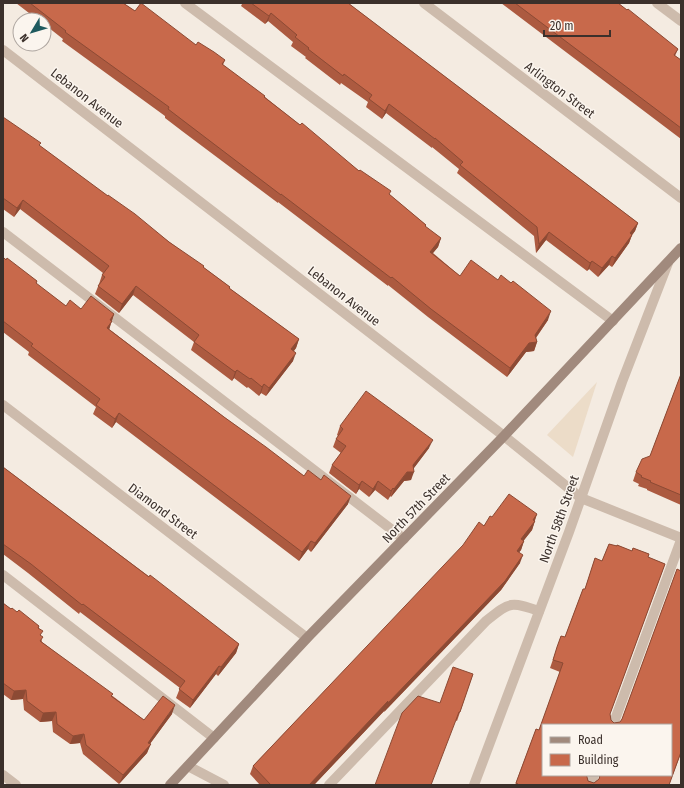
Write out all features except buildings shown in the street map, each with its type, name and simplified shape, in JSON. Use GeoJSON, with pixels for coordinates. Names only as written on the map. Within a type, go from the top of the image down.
{"type":"FeatureCollection","features":[{"type":"Feature","properties":{"kind":"street"},"geometry":{"type":"LineString","coordinates":[[185,3],[613,321]]}},
{"type":"Feature","properties":{"kind":"street","name":"Arlington Street"},"geometry":{"type":"LineString","coordinates":[[424,3],[681,198]]}},
{"type":"Feature","properties":{"kind":"street"},"geometry":{"type":"LineString","coordinates":[[657,3],[681,21]]}},
{"type":"Feature","properties":{"kind":"street","name":"Lebanon Avenue"},"geometry":{"type":"LineString","coordinates":[[3,50],[504,436],[581,498],[681,539]]}},
{"type":"Feature","properties":{"kind":"street"},"geometry":{"type":"LineString","coordinates":[[3,232],[404,539]]}},
{"type":"Feature","properties":{"kind":"street","name":"North 57th Street"},"geometry":{"type":"LineString","coordinates":[[170,785],[308,638],[504,436],[681,248]]}},
{"type":"Feature","properties":{"kind":"street","name":"North 58th Street"},"geometry":{"type":"LineString","coordinates":[[474,785],[581,498],[622,382],[668,263]]}},
{"type":"Feature","properties":{"kind":"street","name":"Diamond Street"},"geometry":{"type":"LineString","coordinates":[[3,404],[308,638]]}},
{"type":"Feature","properties":{"kind":"street"},"geometry":{"type":"LineString","coordinates":[[612,724],[681,539]]}},
{"type":"Feature","properties":{"kind":"street"},"geometry":{"type":"LineString","coordinates":[[3,575],[214,738]]}},
{"type":"Feature","properties":{"kind":"street"},"geometry":{"type":"LineString","coordinates":[[329,785],[486,621],[509,604],[521,605],[539,611]]}},
{"type":"Feature","properties":{"kind":"street"},"geometry":{"type":"LineString","coordinates":[[188,766],[224,785]]}},
{"type":"Feature","properties":{"kind":"street"},"geometry":{"type":"LineString","coordinates":[[3,775],[16,785]]}},
{"type":"Feature","properties":{"kind":"shaded area"},"geometry":{"type":"Polygon","coordinates":[[[597,382],[575,451],[573,457],[547,435],[597,382]]]}}]}
